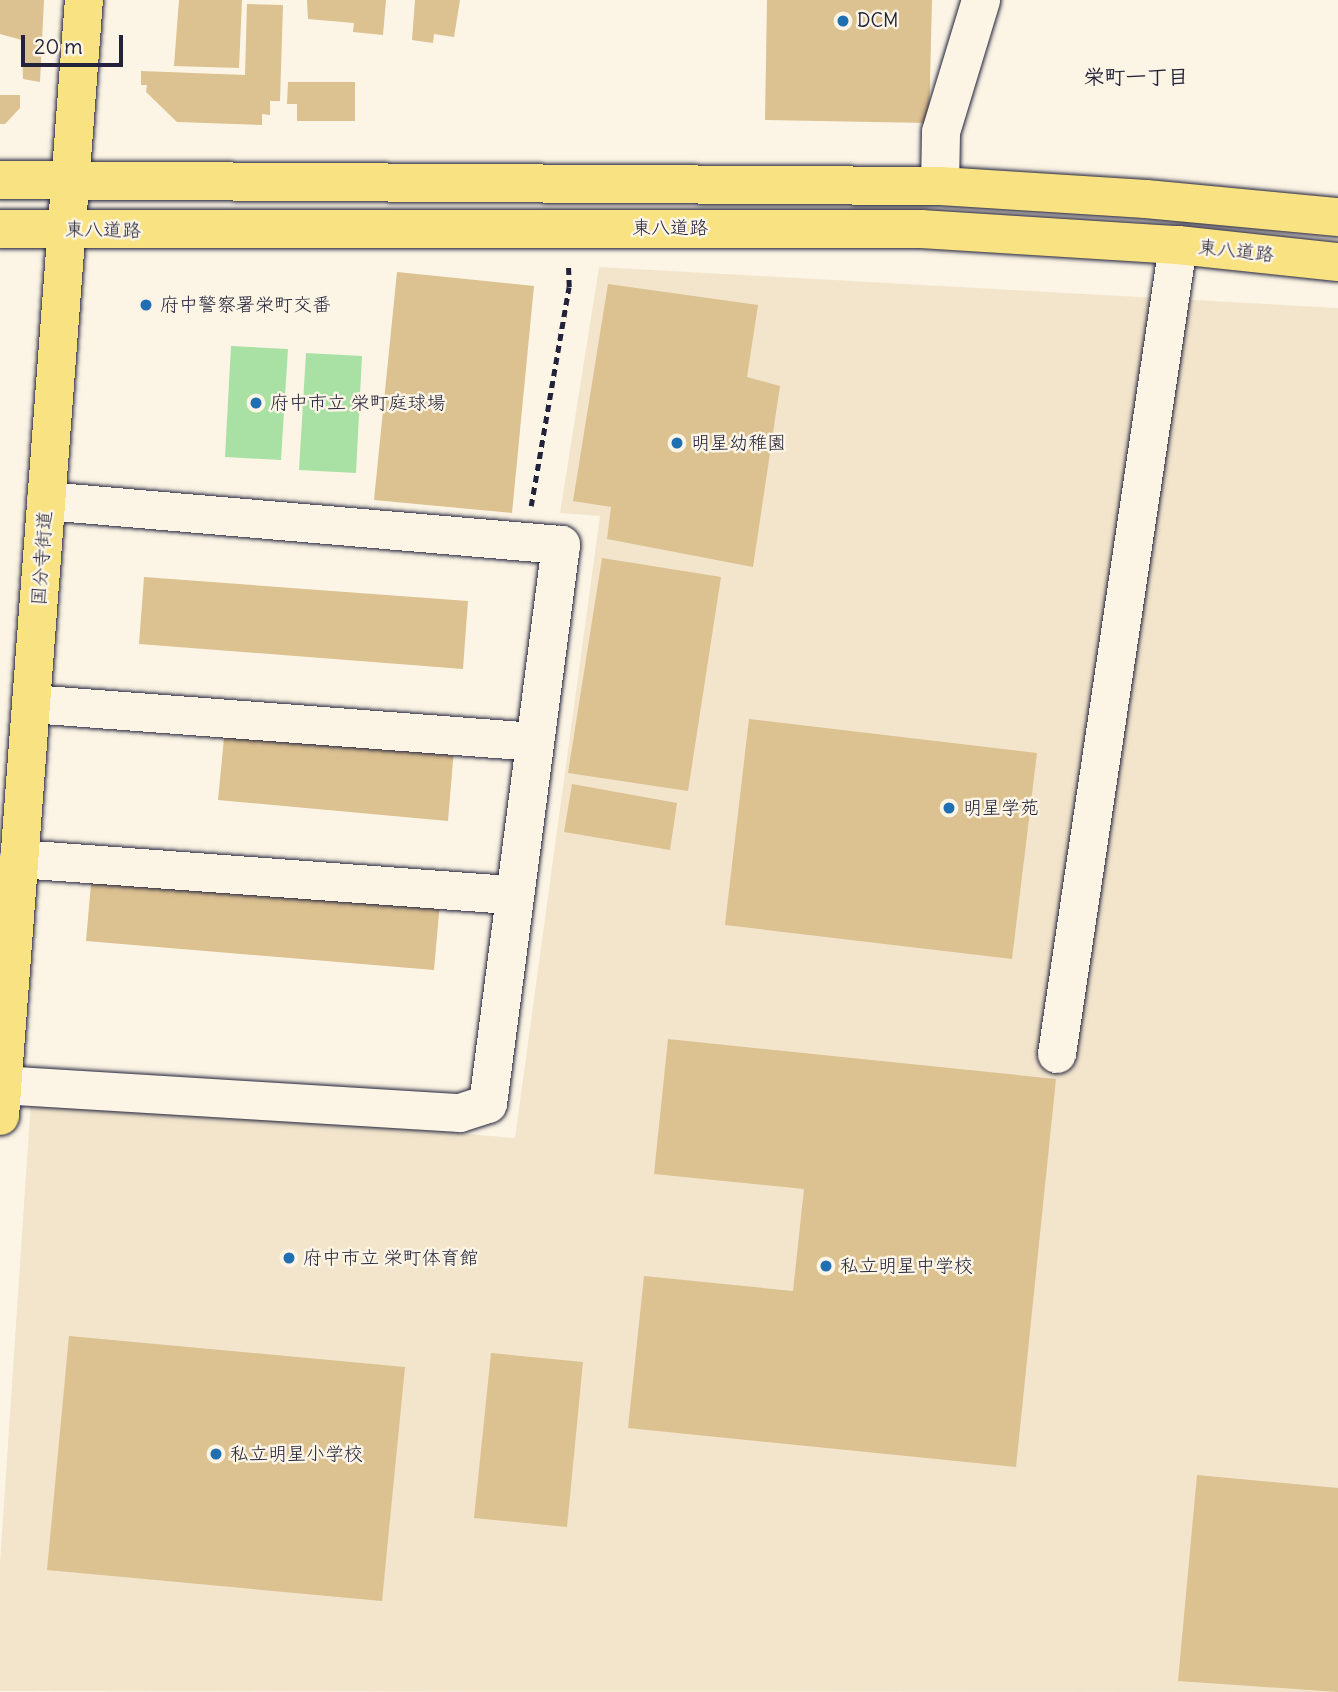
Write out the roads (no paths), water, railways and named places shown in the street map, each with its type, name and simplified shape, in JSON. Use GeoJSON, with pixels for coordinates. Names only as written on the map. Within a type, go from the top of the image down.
{"type":"FeatureCollection","features":[{"type":"Feature","properties":{"kind":"main road","name":"国分寺街道"},"geometry":{"type":"LineString","coordinates":[[1,1095],[84,0]]}},
{"type":"Feature","properties":{"kind":"main road"},"geometry":{"type":"LineString","coordinates":[[0,180],[940,186],[1184,202],[1338,217]]}},
{"type":"Feature","properties":{"kind":"main road"},"geometry":{"type":"LineString","coordinates":[[1178,245],[1184,202]]}},
{"type":"Feature","properties":{"kind":"main road","name":"東八道路"},"geometry":{"type":"LineString","coordinates":[[0,229],[921,229],[1178,245],[1338,262]]}},
{"type":"Feature","properties":{"kind":"street"},"geometry":{"type":"LineString","coordinates":[[940,186],[941,132],[981,0]]}},
{"type":"Feature","properties":{"kind":"street"},"geometry":{"type":"LineString","coordinates":[[1057,1054],[1178,245]]}},
{"type":"Feature","properties":{"kind":"street"},"geometry":{"type":"LineString","coordinates":[[1,1095],[460,1113],[488,1104],[561,545],[524,544],[46,501]]}},
{"type":"Feature","properties":{"kind":"street"},"geometry":{"type":"LineString","coordinates":[[31,704],[535,742]]}},
{"type":"Feature","properties":{"kind":"street"},"geometry":{"type":"LineString","coordinates":[[19,859],[515,895]]}},
{"type":"Feature","properties":{"kind":"place","name":"DCM"},"geometry":{"type":"Point","coordinates":[843,21]}},
{"type":"Feature","properties":{"kind":"place","name":"府中警察署栄町交番"},"geometry":{"type":"Point","coordinates":[146,305]}},
{"type":"Feature","properties":{"kind":"place","name":"府中市立 栄町庭球場"},"geometry":{"type":"Point","coordinates":[256,403]}},
{"type":"Feature","properties":{"kind":"place","name":"明星幼稚園"},"geometry":{"type":"Point","coordinates":[677,443]}},
{"type":"Feature","properties":{"kind":"place","name":"明星学苑"},"geometry":{"type":"Point","coordinates":[949,808]}},
{"type":"Feature","properties":{"kind":"place","name":"府中市立 栄町体育館"},"geometry":{"type":"Point","coordinates":[289,1258]}},
{"type":"Feature","properties":{"kind":"place","name":"私立明星中学校"},"geometry":{"type":"Point","coordinates":[826,1266]}},
{"type":"Feature","properties":{"kind":"place","name":"私立明星小学校"},"geometry":{"type":"Point","coordinates":[216,1454]}},
{"type":"Feature","properties":{"kind":"district","name":"栄町一丁目"},"geometry":{"type":"Point","coordinates":[1136,77]}}]}
